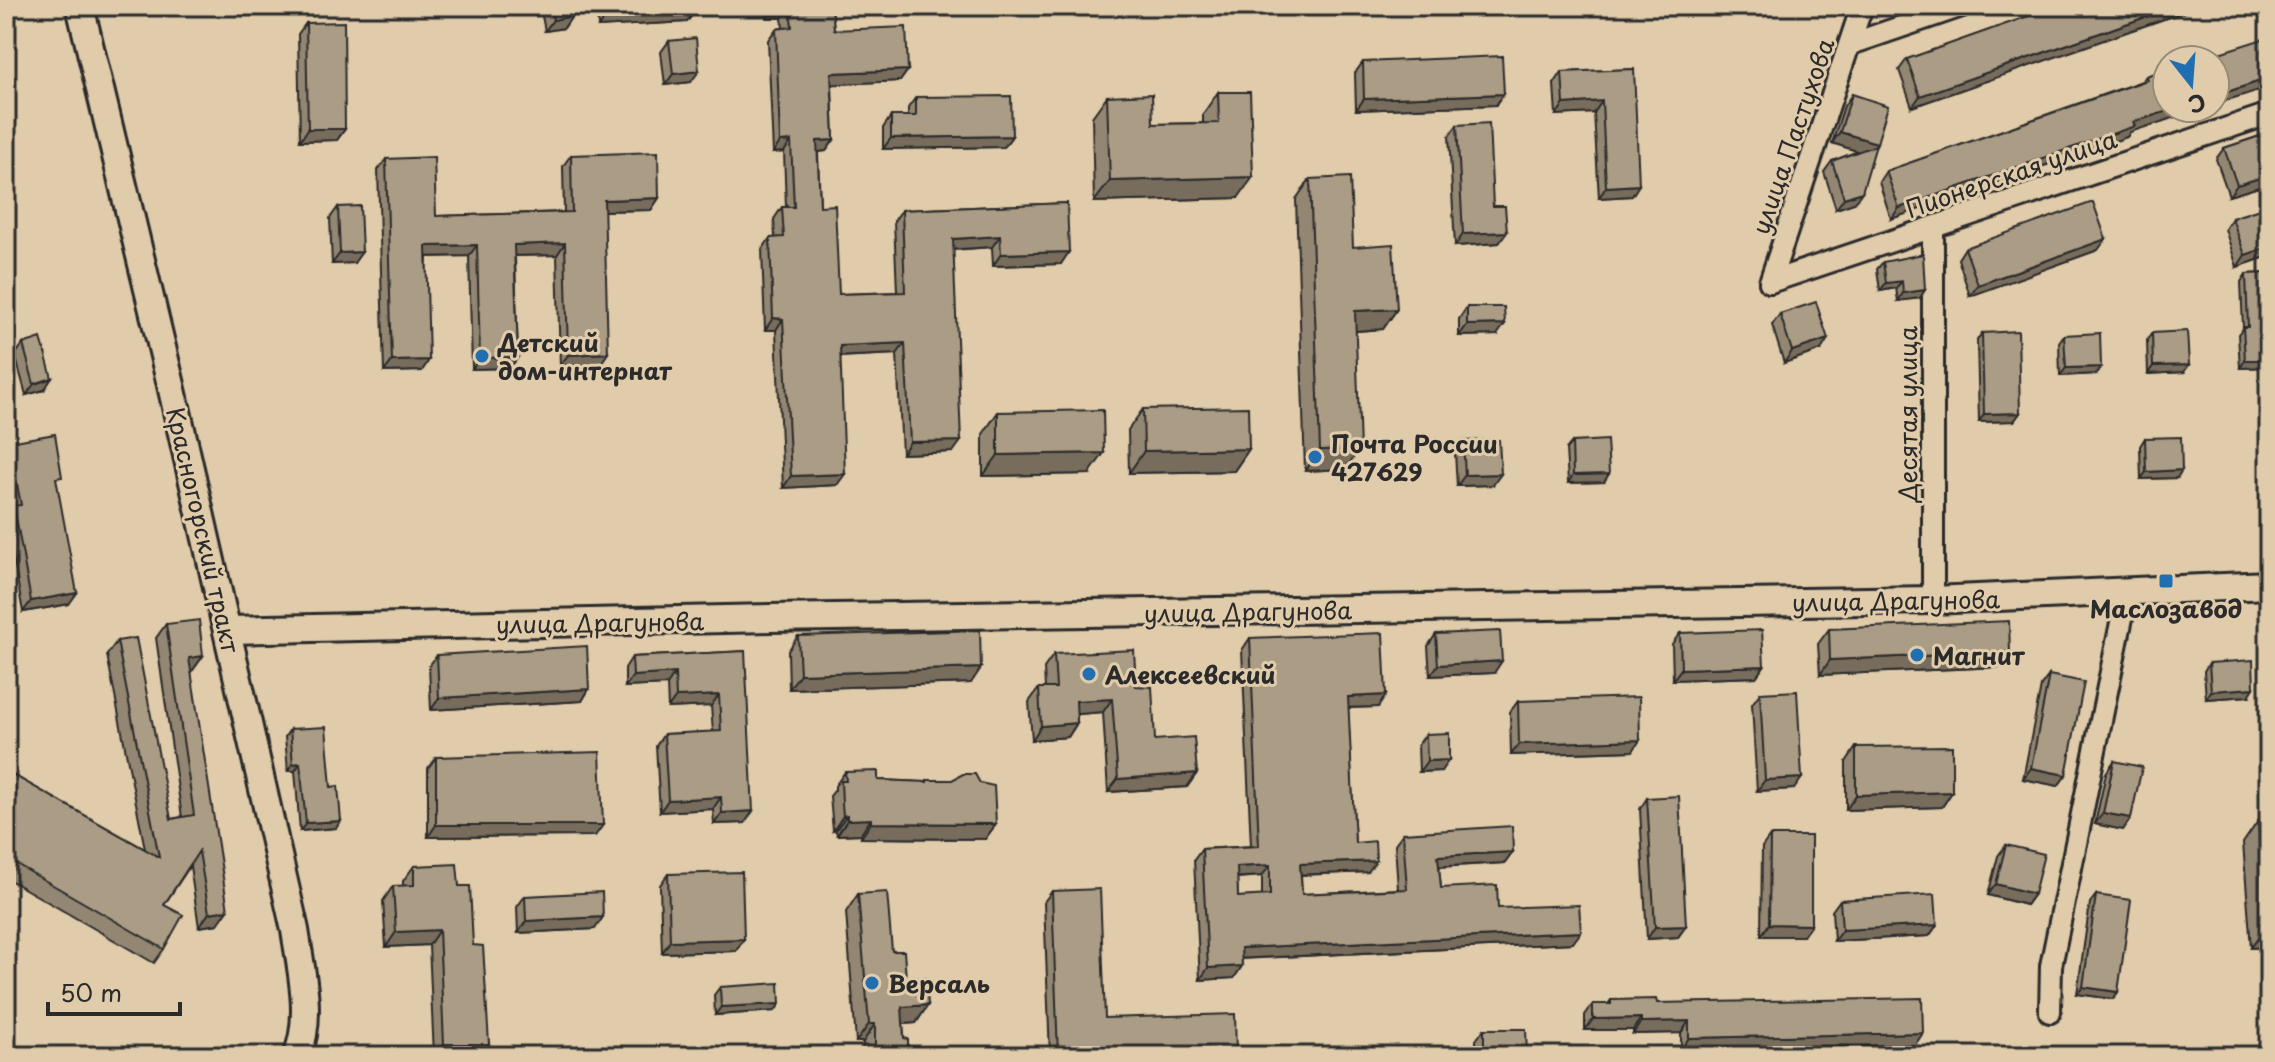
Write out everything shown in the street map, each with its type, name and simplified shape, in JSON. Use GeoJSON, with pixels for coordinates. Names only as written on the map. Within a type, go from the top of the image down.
{"type":"FeatureCollection","features":[{"type":"Feature","properties":{"kind":"main road","name":"Красногорский тракт"},"geometry":{"type":"LineString","coordinates":[[80,6],[171,385],[295,930],[305,995],[301,1047],[297,1056]]}},
{"type":"Feature","properties":{"kind":"main road","name":"улица Драгунова"},"geometry":{"type":"LineString","coordinates":[[227,630],[1933,600],[2269,585]]}},
{"type":"Feature","properties":{"kind":"street","name":"улица Пастухова"},"geometry":{"type":"LineString","coordinates":[[1770,282],[1862,6]]}},
{"type":"Feature","properties":{"kind":"street"},"geometry":{"type":"LineString","coordinates":[[1851,44],[1962,6]]}},
{"type":"Feature","properties":{"kind":"street","name":"Пионерская улица"},"geometry":{"type":"LineString","coordinates":[[1770,282],[2269,114]]}},
{"type":"Feature","properties":{"kind":"street","name":"Десятая улица"},"geometry":{"type":"LineString","coordinates":[[1933,227],[1933,600]]}},
{"type":"Feature","properties":{"kind":"street"},"geometry":{"type":"LineString","coordinates":[[2050,1012],[2051,966],[2125,593]]}},
{"type":"Feature","properties":{"kind":"building"},"geometry":{"type":"Polygon","coordinates":[[[550,6],[570,6],[572,16],[553,20],[550,6]]]}},
{"type":"Feature","properties":{"kind":"building"},"geometry":{"type":"Polygon","coordinates":[[[606,6],[695,6],[695,11],[606,15],[606,6]]]}},
{"type":"Feature","properties":{"kind":"building"},"geometry":{"type":"Polygon","coordinates":[[[790,6],[832,6],[834,30],[906,27],[908,70],[831,73],[834,140],[817,141],[820,206],[835,205],[839,294],[905,292],[902,210],[1067,203],[1069,252],[1001,254],[1000,236],[953,239],[961,441],[910,442],[905,343],[840,346],[845,474],[791,476],[783,319],[773,318],[770,238],[784,237],[782,207],[794,207],[791,141],[780,142],[776,29],[792,27],[790,6]]]}},
{"type":"Feature","properties":{"kind":"building"},"geometry":{"type":"Polygon","coordinates":[[[2057,6],[2177,6],[1920,96],[1907,59],[2057,6]]]}},
{"type":"Feature","properties":{"kind":"building"},"geometry":{"type":"Polygon","coordinates":[[[344,22],[345,129],[308,129],[306,23],[344,22]]]}},
{"type":"Feature","properties":{"kind":"building"},"geometry":{"type":"Polygon","coordinates":[[[2269,37],[2269,78],[2231,91],[2231,49],[2269,37]]]}},
{"type":"Feature","properties":{"kind":"building"},"geometry":{"type":"Polygon","coordinates":[[[696,38],[699,71],[673,74],[669,41],[696,38]]]}},
{"type":"Feature","properties":{"kind":"building"},"geometry":{"type":"Polygon","coordinates":[[[1502,56],[1504,94],[1364,99],[1363,62],[1502,56]]]}},
{"type":"Feature","properties":{"kind":"building"},"geometry":{"type":"Polygon","coordinates":[[[1634,69],[1639,185],[1606,187],[1602,101],[1564,104],[1562,72],[1634,69]]]}},
{"type":"Feature","properties":{"kind":"building"},"geometry":{"type":"Polygon","coordinates":[[[2151,74],[2151,116],[2133,122],[2135,126],[1899,208],[1886,171],[2147,80],[2146,76],[2151,74]]]}},
{"type":"Feature","properties":{"kind":"building"},"geometry":{"type":"Polygon","coordinates":[[[1218,92],[1250,92],[1253,177],[1110,181],[1107,96],[1152,94],[1153,124],[1219,123],[1218,92]]]}},
{"type":"Feature","properties":{"kind":"building"},"geometry":{"type":"Polygon","coordinates":[[[1852,94],[1888,106],[1877,143],[1840,132],[1852,94]]]}},
{"type":"Feature","properties":{"kind":"building"},"geometry":{"type":"Polygon","coordinates":[[[1011,96],[1012,136],[891,138],[891,116],[916,116],[916,97],[1011,96]]]}},
{"type":"Feature","properties":{"kind":"building"},"geometry":{"type":"Polygon","coordinates":[[[1489,123],[1493,206],[1505,206],[1507,232],[1463,234],[1457,125],[1489,123]]]}},
{"type":"Feature","properties":{"kind":"building"},"geometry":{"type":"Polygon","coordinates":[[[2269,133],[2269,175],[2237,185],[2224,148],[2269,133]]]}},
{"type":"Feature","properties":{"kind":"building"},"geometry":{"type":"Polygon","coordinates":[[[1876,145],[1862,192],[1844,198],[1832,161],[1876,145]]]}},
{"type":"Feature","properties":{"kind":"building"},"geometry":{"type":"Polygon","coordinates":[[[658,152],[659,198],[604,200],[608,353],[568,355],[565,243],[514,245],[518,357],[480,358],[477,245],[426,246],[429,360],[392,361],[386,159],[434,157],[436,216],[572,212],[571,155],[658,152]]]}},
{"type":"Feature","properties":{"kind":"building"},"geometry":{"type":"Polygon","coordinates":[[[1350,177],[1353,247],[1393,244],[1397,309],[1355,311],[1360,449],[1320,450],[1310,179],[1350,177]]]}},
{"type":"Feature","properties":{"kind":"building"},"geometry":{"type":"Polygon","coordinates":[[[2093,202],[2106,239],[1978,285],[1965,248],[2093,202]]]}},
{"type":"Feature","properties":{"kind":"building"},"geometry":{"type":"Polygon","coordinates":[[[360,206],[362,252],[340,253],[338,207],[360,206]]]}},
{"type":"Feature","properties":{"kind":"building"},"geometry":{"type":"Polygon","coordinates":[[[2269,206],[2269,247],[2245,255],[2232,218],[2269,206]]]}},
{"type":"Feature","properties":{"kind":"building"},"geometry":{"type":"Polygon","coordinates":[[[1923,254],[1925,290],[1903,293],[1902,281],[1886,283],[1883,262],[1923,254]]]}},
{"type":"Feature","properties":{"kind":"building"},"geometry":{"type":"Polygon","coordinates":[[[2269,273],[2269,360],[2245,360],[2243,327],[2248,327],[2246,274],[2269,273]]]}},
{"type":"Feature","properties":{"kind":"building"},"geometry":{"type":"Polygon","coordinates":[[[1816,302],[1828,339],[1792,351],[1780,314],[1816,302]]]}},
{"type":"Feature","properties":{"kind":"building"},"geometry":{"type":"Polygon","coordinates":[[[1467,307],[1504,307],[1505,324],[1467,325],[1467,307]]]}},
{"type":"Feature","properties":{"kind":"building"},"geometry":{"type":"Polygon","coordinates":[[[2018,331],[2020,413],[1984,414],[1982,333],[2018,331]]]}},
{"type":"Feature","properties":{"kind":"building"},"geometry":{"type":"Polygon","coordinates":[[[2187,331],[2189,365],[2153,366],[2152,333],[2187,331]]]}},
{"type":"Feature","properties":{"kind":"building"},"geometry":{"type":"Polygon","coordinates":[[[2100,333],[2101,367],[2066,368],[2064,335],[2100,333]]]}},
{"type":"Feature","properties":{"kind":"building"},"geometry":{"type":"Polygon","coordinates":[[[41,338],[52,378],[34,384],[23,344],[41,338]]]}},
{"type":"Feature","properties":{"kind":"building"},"geometry":{"type":"Polygon","coordinates":[[[1248,407],[1249,449],[1144,451],[1143,409],[1248,407]]]}},
{"type":"Feature","properties":{"kind":"building"},"geometry":{"type":"Polygon","coordinates":[[[1103,410],[1104,453],[998,455],[998,412],[1103,410]]]}},
{"type":"Feature","properties":{"kind":"building"},"geometry":{"type":"Polygon","coordinates":[[[55,434],[62,477],[56,478],[77,593],[31,601],[14,506],[21,505],[9,442],[55,434]]]}},
{"type":"Feature","properties":{"kind":"building"},"geometry":{"type":"Polygon","coordinates":[[[2181,437],[2182,470],[2146,472],[2145,438],[2181,437]]]}},
{"type":"Feature","properties":{"kind":"building"},"geometry":{"type":"Polygon","coordinates":[[[1499,440],[1501,474],[1465,475],[1463,441],[1499,440]]]}},
{"type":"Feature","properties":{"kind":"building"},"geometry":{"type":"Polygon","coordinates":[[[1607,440],[1609,474],[1573,475],[1572,442],[1607,440]]]}},
{"type":"Feature","properties":{"kind":"building"},"geometry":{"type":"Polygon","coordinates":[[[199,620],[203,656],[189,658],[228,910],[209,913],[199,851],[164,905],[183,915],[164,949],[6,858],[6,771],[159,857],[117,641],[136,638],[171,819],[194,815],[166,624],[199,620]]]}},
{"type":"Feature","properties":{"kind":"building"},"geometry":{"type":"Polygon","coordinates":[[[2009,621],[2010,652],[1830,660],[1829,629],[2009,621]]]}},
{"type":"Feature","properties":{"kind":"building"},"geometry":{"type":"Polygon","coordinates":[[[980,630],[981,668],[800,674],[798,636],[980,630]]]}},
{"type":"Feature","properties":{"kind":"building"},"geometry":{"type":"Polygon","coordinates":[[[1762,630],[1764,666],[1681,669],[1680,633],[1762,630]]]}},
{"type":"Feature","properties":{"kind":"building"},"geometry":{"type":"Polygon","coordinates":[[[1500,631],[1502,661],[1438,665],[1436,634],[1500,631]]]}},
{"type":"Feature","properties":{"kind":"building"},"geometry":{"type":"Polygon","coordinates":[[[1383,633],[1386,695],[1348,697],[1355,843],[1375,841],[1376,861],[1300,864],[1302,894],[1407,889],[1403,833],[1512,826],[1513,852],[1438,856],[1441,888],[1497,885],[1498,908],[1579,905],[1581,932],[1241,948],[1242,966],[1208,968],[1202,849],[1259,846],[1250,638],[1383,633]],[[1270,865],[1237,867],[1238,897],[1270,895],[1270,865]]]}},
{"type":"Feature","properties":{"kind":"building"},"geometry":{"type":"Polygon","coordinates":[[[587,646],[589,689],[439,698],[437,655],[587,646]]]}},
{"type":"Feature","properties":{"kind":"building"},"geometry":{"type":"Polygon","coordinates":[[[1134,650],[1136,686],[1152,687],[1155,740],[1194,737],[1197,773],[1118,779],[1112,699],[1076,701],[1077,723],[1041,726],[1039,688],[1056,688],[1054,654],[1134,650]]]}},
{"type":"Feature","properties":{"kind":"building"},"geometry":{"type":"Polygon","coordinates":[[[745,651],[753,811],[722,813],[721,797],[668,800],[664,734],[721,731],[719,695],[676,697],[675,673],[633,676],[632,657],[745,651]]]}},
{"type":"Feature","properties":{"kind":"building"},"geometry":{"type":"Polygon","coordinates":[[[2253,660],[2254,688],[2211,691],[2209,663],[2253,660]]]}},
{"type":"Feature","properties":{"kind":"building"},"geometry":{"type":"Polygon","coordinates":[[[2049,675],[2084,682],[2066,775],[2031,768],[2049,675]]]}},
{"type":"Feature","properties":{"kind":"building"},"geometry":{"type":"Polygon","coordinates":[[[1797,691],[1802,778],[1765,780],[1760,693],[1797,691]]]}},
{"type":"Feature","properties":{"kind":"building"},"geometry":{"type":"Polygon","coordinates":[[[1639,697],[1640,740],[1519,744],[1518,701],[1639,697]]]}},
{"type":"Feature","properties":{"kind":"building"},"geometry":{"type":"Polygon","coordinates":[[[326,727],[331,787],[338,786],[341,821],[306,823],[300,763],[293,764],[290,729],[326,727]]]}},
{"type":"Feature","properties":{"kind":"building"},"geometry":{"type":"Polygon","coordinates":[[[1449,733],[1449,760],[1427,761],[1426,734],[1449,733]]]}},
{"type":"Feature","properties":{"kind":"building"},"geometry":{"type":"Polygon","coordinates":[[[1952,746],[1952,792],[1856,795],[1856,747],[1952,746]]]}},
{"type":"Feature","properties":{"kind":"building"},"geometry":{"type":"Polygon","coordinates":[[[600,752],[603,825],[436,825],[436,757],[600,752]]]}},
{"type":"Feature","properties":{"kind":"building"},"geometry":{"type":"Polygon","coordinates":[[[2114,761],[2142,767],[2131,818],[2103,813],[2114,761]]]}},
{"type":"Feature","properties":{"kind":"building"},"geometry":{"type":"Polygon","coordinates":[[[878,771],[878,780],[927,782],[975,774],[980,783],[994,786],[996,824],[847,820],[847,815],[843,816],[841,781],[846,781],[845,772],[878,771]]]}},
{"type":"Feature","properties":{"kind":"building"},"geometry":{"type":"Polygon","coordinates":[[[1679,796],[1686,926],[1655,927],[1647,798],[1679,796]]]}},
{"type":"Feature","properties":{"kind":"building"},"geometry":{"type":"Polygon","coordinates":[[[2269,820],[2269,927],[2266,927],[2258,821],[2269,820]]]}},
{"type":"Feature","properties":{"kind":"building"},"geometry":{"type":"Polygon","coordinates":[[[1770,836],[1811,836],[1811,925],[1769,924],[1770,836]]]}},
{"type":"Feature","properties":{"kind":"building"},"geometry":{"type":"Polygon","coordinates":[[[2006,845],[2044,854],[2034,894],[1996,884],[2006,845]]]}},
{"type":"Feature","properties":{"kind":"building"},"geometry":{"type":"Polygon","coordinates":[[[457,864],[459,886],[470,886],[473,945],[483,946],[489,1044],[444,1044],[439,930],[396,932],[393,886],[414,885],[414,866],[457,864]]]}},
{"type":"Feature","properties":{"kind":"building"},"geometry":{"type":"Polygon","coordinates":[[[742,872],[744,939],[670,941],[668,874],[742,872]]]}},
{"type":"Feature","properties":{"kind":"building"},"geometry":{"type":"Polygon","coordinates":[[[1100,889],[1105,1018],[1235,1014],[1236,1056],[1058,1056],[1052,891],[1100,889]]]}},
{"type":"Feature","properties":{"kind":"building"},"geometry":{"type":"Polygon","coordinates":[[[602,892],[603,917],[526,921],[525,896],[602,892]]]}},
{"type":"Feature","properties":{"kind":"building"},"geometry":{"type":"Polygon","coordinates":[[[887,892],[892,951],[904,951],[906,979],[926,978],[928,1005],[902,1007],[908,1056],[875,1056],[875,1024],[869,1024],[858,894],[887,892]]]}},
{"type":"Feature","properties":{"kind":"building"},"geometry":{"type":"Polygon","coordinates":[[[1935,894],[1937,925],[1842,930],[1840,900],[1935,894]]]}},
{"type":"Feature","properties":{"kind":"building"},"geometry":{"type":"Polygon","coordinates":[[[2096,895],[2131,900],[2118,992],[2083,987],[2096,895]]]}},
{"type":"Feature","properties":{"kind":"building"},"geometry":{"type":"Polygon","coordinates":[[[779,983],[780,1004],[721,1007],[720,987],[779,983]]]}},
{"type":"Feature","properties":{"kind":"building"},"geometry":{"type":"Polygon","coordinates":[[[1922,998],[1923,1033],[1689,1038],[1689,1021],[1593,1019],[1593,1004],[1611,1004],[1611,1000],[1656,999],[1657,1003],[1922,998]]]}},
{"type":"Feature","properties":{"kind":"building"},"geometry":{"type":"Polygon","coordinates":[[[1484,1029],[1526,1029],[1527,1056],[1484,1056],[1484,1029]]]}},
{"type":"Feature","properties":{"kind":"place","name":"Детский дом-интернат"},"geometry":{"type":"Point","coordinates":[482,356]}},
{"type":"Feature","properties":{"kind":"place","name":"Почта России 427629"},"geometry":{"type":"Point","coordinates":[1315,457]}},
{"type":"Feature","properties":{"kind":"place","name":"Маслозавод"},"geometry":{"type":"Point","coordinates":[2166,581]}},
{"type":"Feature","properties":{"kind":"place","name":"Магнит"},"geometry":{"type":"Point","coordinates":[1917,655]}},
{"type":"Feature","properties":{"kind":"place","name":"Алексеевский"},"geometry":{"type":"Point","coordinates":[1089,674]}},
{"type":"Feature","properties":{"kind":"place","name":"Версаль"},"geometry":{"type":"Point","coordinates":[872,983]}}]}
